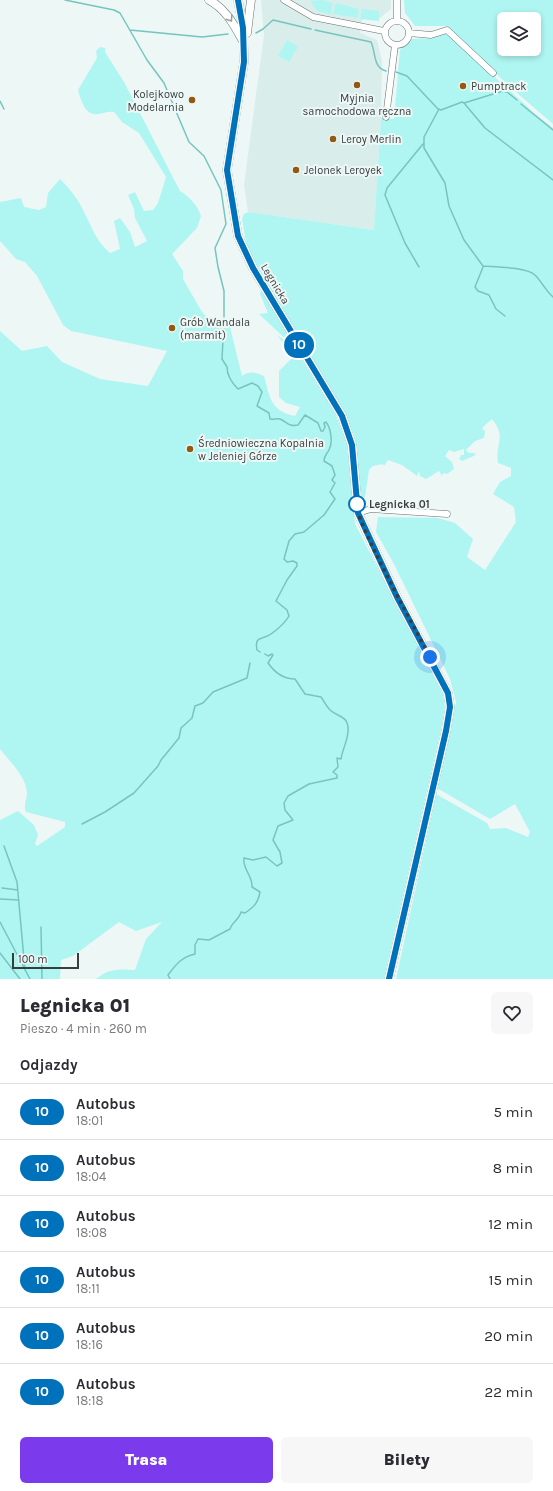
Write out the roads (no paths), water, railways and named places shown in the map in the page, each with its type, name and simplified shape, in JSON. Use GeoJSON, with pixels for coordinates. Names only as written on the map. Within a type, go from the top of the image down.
{"type":"FeatureCollection","features":[{"type":"Feature","properties":{"kind":"main road"},"geometry":{"type":"LineString","coordinates":[[209,0],[219,6],[229,16],[244,44]]}},
{"type":"Feature","properties":{"kind":"main road","name":"Legnicka"},"geometry":{"type":"LineString","coordinates":[[238,0],[241,13],[244,44],[244,72],[227,170],[238,236],[253,268],[344,422],[353,454],[355,493],[358,513],[379,561],[443,680],[448,693],[450,707],[446,731],[389,979]]}},
{"type":"Feature","properties":{"kind":"main road"},"geometry":{"type":"LineString","coordinates":[[244,44],[251,0]]}},
{"type":"Feature","properties":{"kind":"street"},"geometry":{"type":"LineString","coordinates":[[284,0],[314,17],[384,30]]}},
{"type":"Feature","properties":{"kind":"street"},"geometry":{"type":"LineString","coordinates":[[397,0],[397,20]]}},
{"type":"Feature","properties":{"kind":"street"},"geometry":{"type":"LineString","coordinates":[[397,20],[407,26],[409,33],[406,41],[399,45],[395,45],[385,38],[384,30],[387,24],[397,20]]}},
{"type":"Feature","properties":{"kind":"street"},"geometry":{"type":"LineString","coordinates":[[409,33],[431,35],[445,30],[448,31],[493,73]]}},
{"type":"Feature","properties":{"kind":"street"},"geometry":{"type":"LineString","coordinates":[[386,117],[395,45]]}},
{"type":"Feature","properties":{"kind":"street"},"geometry":{"type":"LineString","coordinates":[[358,513],[371,509],[447,514]]}},
{"type":"Feature","properties":{"kind":"waterway"},"geometry":{"type":"LineString","coordinates":[[65,0],[114,10],[120,13],[147,60],[164,83],[189,142],[204,156],[221,190],[226,224],[215,248],[224,291],[224,317]]}},
{"type":"Feature","properties":{"kind":"waterway"},"geometry":{"type":"LineString","coordinates":[[256,33],[273,20],[311,29]]}},
{"type":"Feature","properties":{"kind":"waterway"},"geometry":{"type":"LineString","coordinates":[[130,30],[202,37],[228,34]]}},
{"type":"Feature","properties":{"kind":"waterway"},"geometry":{"type":"LineString","coordinates":[[315,30],[371,42],[379,67],[386,71]]}},
{"type":"Feature","properties":{"kind":"waterway"},"geometry":{"type":"LineString","coordinates":[[396,72],[407,76],[438,109],[441,110],[462,102],[464,103],[485,128],[553,180]]}},
{"type":"Feature","properties":{"kind":"waterway"},"geometry":{"type":"LineString","coordinates":[[464,103],[503,91],[507,92],[517,100]]}},
{"type":"Feature","properties":{"kind":"waterway"},"geometry":{"type":"LineString","coordinates":[[0,101],[4,109]]}},
{"type":"Feature","properties":{"kind":"waterway"},"geometry":{"type":"LineString","coordinates":[[521,104],[553,130]]}},
{"type":"Feature","properties":{"kind":"waterway"},"geometry":{"type":"LineString","coordinates":[[439,109],[424,137],[424,148],[445,183],[449,206],[464,240],[483,266],[510,268],[531,272],[553,297]]}},
{"type":"Feature","properties":{"kind":"waterway"},"geometry":{"type":"LineString","coordinates":[[419,267],[405,243],[385,195],[387,188],[423,144]]}},
{"type":"Feature","properties":{"kind":"waterway"},"geometry":{"type":"LineString","coordinates":[[483,267],[475,287],[478,291],[489,295],[496,309],[505,316]]}},
{"type":"Feature","properties":{"kind":"waterway"},"geometry":{"type":"LineString","coordinates":[[224,320],[222,359],[227,367],[230,379],[236,387],[238,389],[252,383],[258,386],[262,392],[257,406],[269,413],[270,419],[280,419],[290,425],[298,425],[305,415],[318,423],[321,431],[323,431],[325,427],[324,423],[326,422],[331,436],[331,444],[324,461],[332,466],[335,475],[332,480],[335,483],[330,492],[335,499],[324,515],[304,532],[295,534],[289,541],[284,559],[287,562],[293,561],[297,563],[297,566],[287,580],[276,601],[287,610],[289,616],[274,632],[258,640],[256,645],[257,650],[260,652]]}},
{"type":"Feature","properties":{"kind":"waterway"},"geometry":{"type":"LineString","coordinates":[[170,979],[168,975],[177,964],[186,957],[195,954],[195,945],[198,939],[209,940],[230,929],[241,912],[245,913],[257,902],[260,892],[252,887],[244,858],[253,860],[266,857],[277,866],[282,863],[280,852],[273,840],[278,826],[293,820],[285,810],[284,803],[288,796],[309,784],[337,778],[337,775],[333,772],[338,767],[337,758],[341,759],[347,739],[347,723],[343,718],[333,713],[321,697],[305,694],[295,679],[283,677],[273,670],[268,663],[273,655],[268,656],[265,654]]}},
{"type":"Feature","properties":{"kind":"waterway"},"geometry":{"type":"LineString","coordinates":[[82,824],[105,812],[134,793],[158,766],[179,738],[181,728],[192,718],[195,706],[203,703],[213,692],[247,678],[250,663]]}},
{"type":"Feature","properties":{"kind":"waterway"},"geometry":{"type":"LineString","coordinates":[[4,846],[17,882],[25,970]]}},
{"type":"Feature","properties":{"kind":"waterway"},"geometry":{"type":"LineString","coordinates":[[2,888],[18,890]]}},
{"type":"Feature","properties":{"kind":"waterway"},"geometry":{"type":"LineString","coordinates":[[0,899],[19,900]]}},
{"type":"Feature","properties":{"kind":"waterway"},"geometry":{"type":"LineString","coordinates":[[0,922],[30,979]]}},
{"type":"Feature","properties":{"kind":"waterway"},"geometry":{"type":"LineString","coordinates":[[41,927],[42,979]]}},
{"type":"Feature","properties":{"kind":"waterway"},"geometry":{"type":"LineString","coordinates":[[0,953],[20,979]]}},
{"type":"Feature","properties":{"kind":"place","name":"Myjnia samochodowa ręczna"},"geometry":{"type":"Point","coordinates":[357,85]}},
{"type":"Feature","properties":{"kind":"place","name":"Pumptrack"},"geometry":{"type":"Point","coordinates":[463,86]}},
{"type":"Feature","properties":{"kind":"place","name":"Kolejkowo Modelarnia"},"geometry":{"type":"Point","coordinates":[192,100]}},
{"type":"Feature","properties":{"kind":"place","name":"Leroy Merlin"},"geometry":{"type":"Point","coordinates":[333,139]}},
{"type":"Feature","properties":{"kind":"place","name":"Jelonek Leroyek"},"geometry":{"type":"Point","coordinates":[296,170]}},
{"type":"Feature","properties":{"kind":"place","name":"Grób Wandala (marmit)"},"geometry":{"type":"Point","coordinates":[172,328]}},
{"type":"Feature","properties":{"kind":"place","name":"Średniowieczna Kopalnia w Jeleniej Górze"},"geometry":{"type":"Point","coordinates":[190,449]}},
{"type":"Feature","properties":{"kind":"place","name":"Legnicka 01"},"geometry":{"type":"Point","coordinates":[357,504]}}]}
